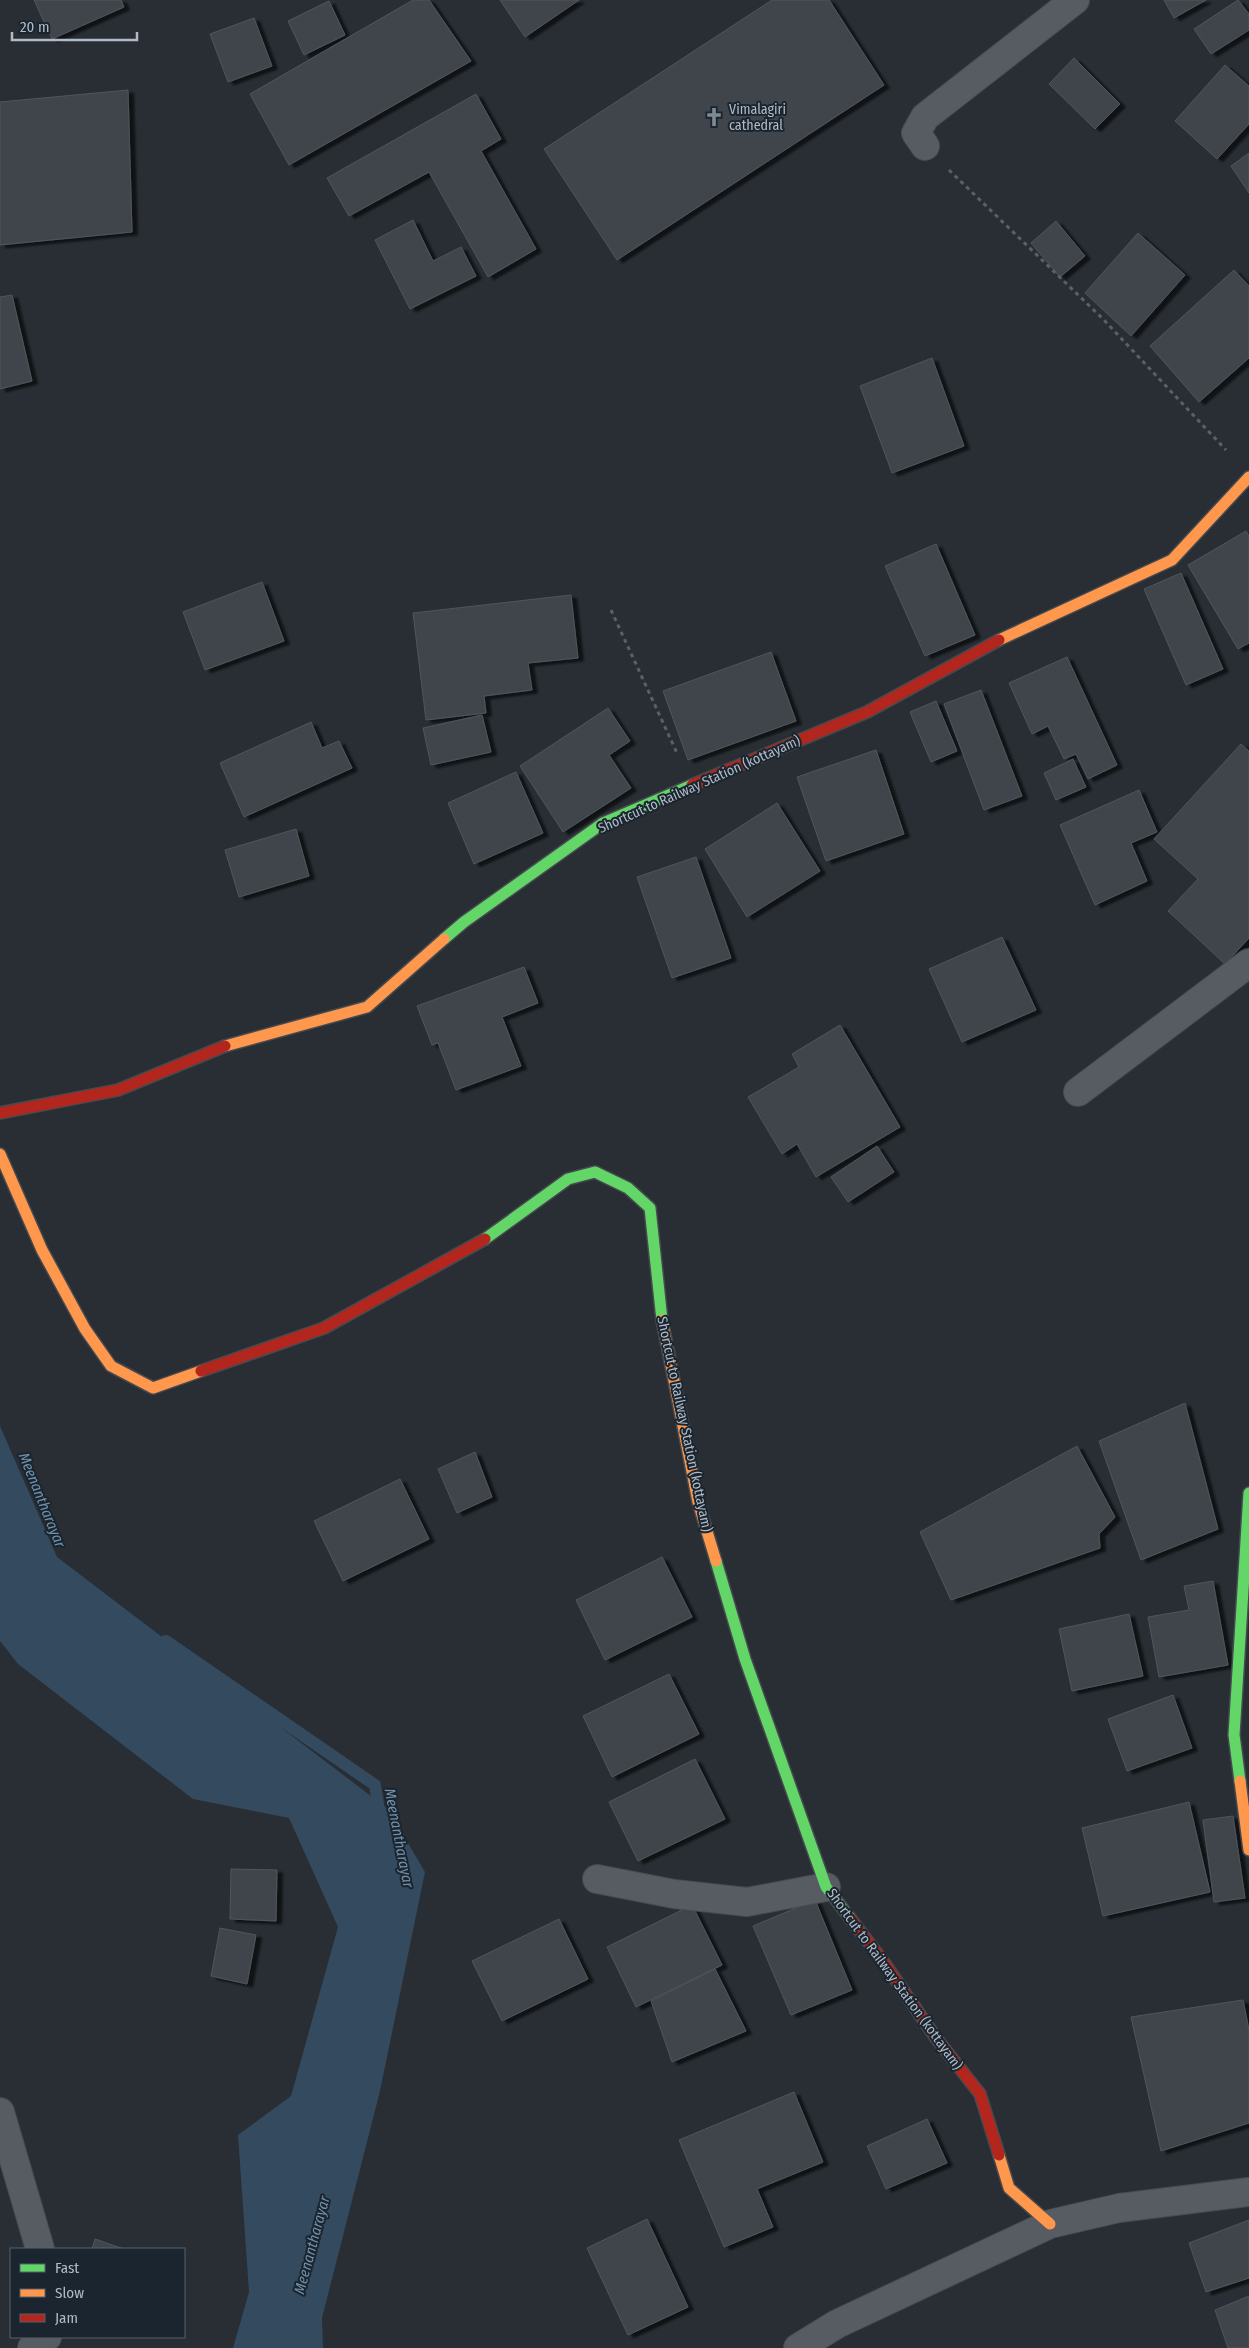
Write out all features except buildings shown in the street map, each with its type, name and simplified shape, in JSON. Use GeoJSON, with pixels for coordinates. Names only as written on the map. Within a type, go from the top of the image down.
{"type":"FeatureCollection","features":[{"type":"Feature","properties":{"kind":"street"},"geometry":{"type":"LineString","coordinates":[[925,146],[916,134],[924,117],[1075,0]]}},
{"type":"Feature","properties":{"kind":"street","name":"Shortcut to Railway Station (kottayam)"},"geometry":{"type":"LineString","coordinates":[[0,1113],[118,1090],[232,1043],[367,1007],[464,922],[603,823],[867,712],[1018,629],[1172,560],[1249,477]]}},
{"type":"Feature","properties":{"kind":"street"},"geometry":{"type":"LineString","coordinates":[[1078,1092],[1249,963]]}},
{"type":"Feature","properties":{"kind":"street","name":"Shortcut to Railway Station (kottayam)"},"geometry":{"type":"LineString","coordinates":[[0,1154],[42,1250],[85,1329],[111,1366],[153,1388],[324,1328],[474,1247],[568,1179],[595,1172],[628,1188],[650,1208],[653,1251],[663,1326],[674,1372],[698,1502],[745,1659],[826,1887],[885,1964],[936,2038],[980,2094],[1010,2188],[1050,2224]]}},
{"type":"Feature","properties":{"kind":"street"},"geometry":{"type":"LineString","coordinates":[[1249,1493],[1234,1735],[1249,1850]]}},
{"type":"Feature","properties":{"kind":"street"},"geometry":{"type":"LineString","coordinates":[[597,1879],[674,1894],[746,1902],[826,1887]]}},
{"type":"Feature","properties":{"kind":"street"},"geometry":{"type":"LineString","coordinates":[[0,2112],[40,2248]]}},
{"type":"Feature","properties":{"kind":"street"},"geometry":{"type":"LineString","coordinates":[[798,2348],[837,2324],[1050,2224],[1119,2208],[1249,2192]]}},
{"type":"Feature","properties":{"kind":"street"},"geometry":{"type":"LineString","coordinates":[[32,2348],[46,2338]]}},
{"type":"Feature","properties":{"kind":"path"},"geometry":{"type":"LineString","coordinates":[[925,146],[1103,319],[1229,453]]}},
{"type":"Feature","properties":{"kind":"path"},"geometry":{"type":"LineString","coordinates":[[611,610],[692,785]]}},
{"type":"Feature","properties":{"kind":"water"},"geometry":{"type":"Polygon","coordinates":[[[0,1426],[57,1557],[388,1809],[425,1872],[380,2091],[322,2318],[323,2348],[233,2348],[249,2292],[238,2135],[291,2096],[338,1927],[289,1818],[193,1799],[18,1664],[0,1641],[0,1426]]]}},
{"type":"Feature","properties":{"kind":"waterway","name":"Meenantharayar"},"geometry":{"type":"LineString","coordinates":[[166,1641],[375,1785],[380,1817]]}},
{"type":"Feature","properties":{"kind":"traffic: fast"},"geometry":{"type":"LineString","coordinates":[[444,939],[464,922],[603,823],[692,785]]}},
{"type":"Feature","properties":{"kind":"traffic: fast"},"geometry":{"type":"LineString","coordinates":[[485,1239],[568,1179],[595,1172],[628,1188],[650,1208],[662,1320]]}},
{"type":"Feature","properties":{"kind":"traffic: fast"},"geometry":{"type":"LineString","coordinates":[[1240,1781],[1234,1735],[1249,1493]]}},
{"type":"Feature","properties":{"kind":"traffic: fast"},"geometry":{"type":"LineString","coordinates":[[716,1561],[745,1659],[826,1887],[850,1918]]}},
{"type":"Feature","properties":{"kind":"traffic: slow"},"geometry":{"type":"LineString","coordinates":[[999,640],[1172,560],[1249,477]]}},
{"type":"Feature","properties":{"kind":"traffic: slow"},"geometry":{"type":"LineString","coordinates":[[225,1046],[367,1007],[444,939]]}},
{"type":"Feature","properties":{"kind":"traffic: slow"},"geometry":{"type":"LineString","coordinates":[[0,1154],[42,1250],[85,1329],[111,1366],[153,1388],[201,1371]]}},
{"type":"Feature","properties":{"kind":"traffic: slow"},"geometry":{"type":"LineString","coordinates":[[662,1320],[698,1502],[716,1561]]}},
{"type":"Feature","properties":{"kind":"traffic: slow"},"geometry":{"type":"LineString","coordinates":[[1240,1781],[1249,1850]]}},
{"type":"Feature","properties":{"kind":"traffic: slow"},"geometry":{"type":"LineString","coordinates":[[999,2155],[1009,2188],[1050,2224]]}},
{"type":"Feature","properties":{"kind":"traffic: jam"},"geometry":{"type":"LineString","coordinates":[[692,785],[867,712],[999,640]]}},
{"type":"Feature","properties":{"kind":"traffic: jam"},"geometry":{"type":"LineString","coordinates":[[0,1113],[118,1090],[225,1046]]}},
{"type":"Feature","properties":{"kind":"traffic: jam"},"geometry":{"type":"LineString","coordinates":[[201,1371],[324,1328],[485,1239]]}},
{"type":"Feature","properties":{"kind":"traffic: jam"},"geometry":{"type":"LineString","coordinates":[[850,1918],[885,1964],[936,2038],[980,2094],[999,2155]]}},
{"type":"Feature","properties":{"kind":"place","name":"Vimalagiri cathedral"},"geometry":{"type":"Point","coordinates":[714,117]}}]}
